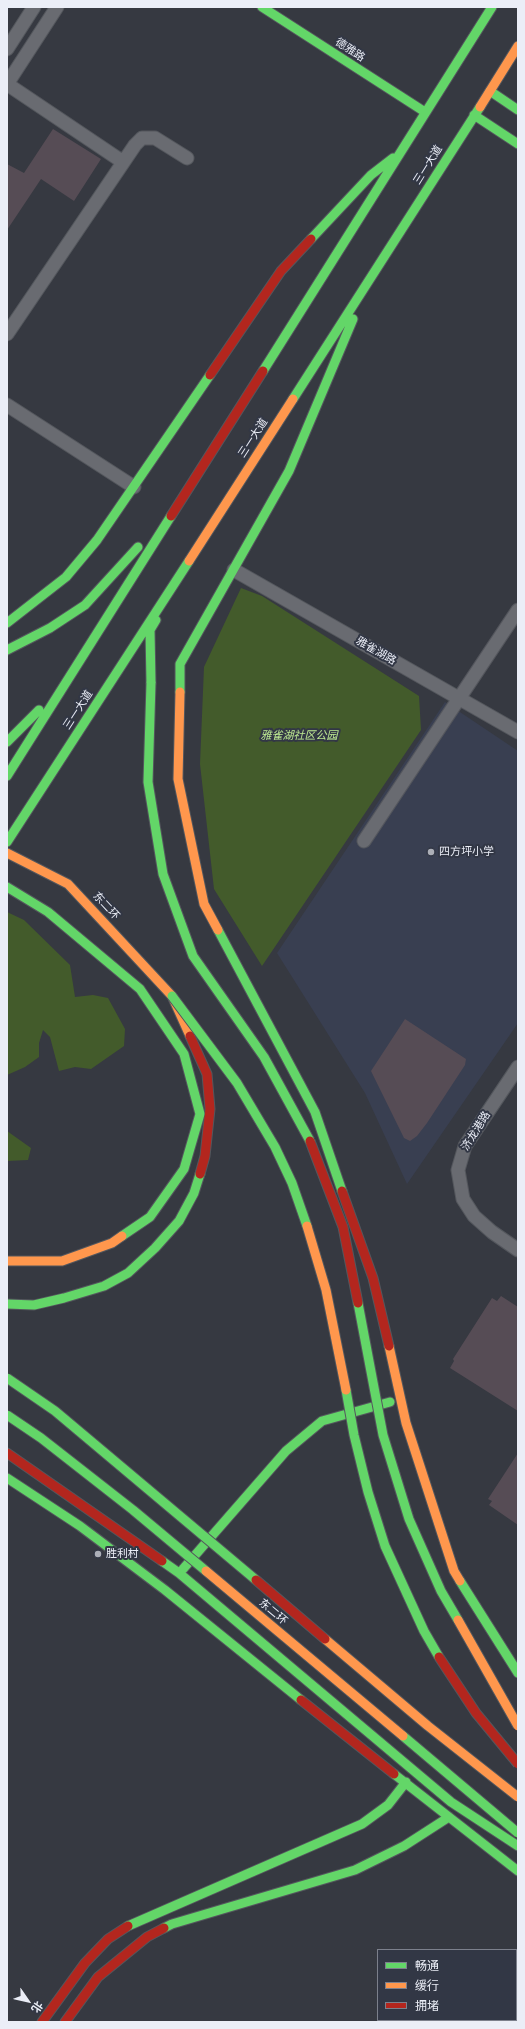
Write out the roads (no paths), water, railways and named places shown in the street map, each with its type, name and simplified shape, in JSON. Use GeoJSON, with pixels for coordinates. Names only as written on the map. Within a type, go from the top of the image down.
{"type":"FeatureCollection","features":[{"type":"Feature","properties":{"kind":"main road","name":"德雅路"},"geometry":{"type":"LineString","coordinates":[[262,7],[424,112]]}},
{"type":"Feature","properties":{"kind":"main road"},"geometry":{"type":"LineString","coordinates":[[7,776],[397,156],[424,112],[428,101],[492,7]]}},
{"type":"Feature","properties":{"kind":"main road","name":"三一大道"},"geometry":{"type":"LineString","coordinates":[[7,842],[368,283],[518,46]]}},
{"type":"Feature","properties":{"kind":"main road"},"geometry":{"type":"LineString","coordinates":[[490,91],[518,110]]}},
{"type":"Feature","properties":{"kind":"main road"},"geometry":{"type":"LineString","coordinates":[[474,115],[518,144]]}},
{"type":"Feature","properties":{"kind":"main road"},"geometry":{"type":"LineString","coordinates":[[7,623],[66,578],[98,540],[281,271],[371,175],[397,156]]}},
{"type":"Feature","properties":{"kind":"main road"},"geometry":{"type":"LineString","coordinates":[[368,283],[289,471],[180,664],[178,779],[204,904],[315,1112],[373,1278],[406,1424],[454,1571],[518,1673]]}},
{"type":"Feature","properties":{"kind":"main road"},"geometry":{"type":"LineString","coordinates":[[239,482],[150,630],[151,683],[148,782],[163,874],[193,956],[264,1057],[306,1131],[344,1227],[383,1435],[409,1519],[441,1591],[518,1726]]}},
{"type":"Feature","properties":{"kind":"main road"},"geometry":{"type":"LineString","coordinates":[[7,650],[50,628],[85,605],[123,565],[189,487]]}},
{"type":"Feature","properties":{"kind":"main road"},"geometry":{"type":"LineString","coordinates":[[7,742],[68,681]]}},
{"type":"Feature","properties":{"kind":"main road","name":"东二环"},"geometry":{"type":"LineString","coordinates":[[7,852],[68,884],[172,996]]}},
{"type":"Feature","properties":{"kind":"main road"},"geometry":{"type":"LineString","coordinates":[[7,887],[48,912],[140,989],[184,1054],[200,1114],[184,1168],[150,1217],[112,1243],[62,1261],[7,1261]]}},
{"type":"Feature","properties":{"kind":"main road"},"geometry":{"type":"LineString","coordinates":[[7,1304],[34,1305],[104,1286],[128,1273],[155,1248],[179,1221],[194,1193],[205,1156],[210,1109],[207,1074],[172,996]]}},
{"type":"Feature","properties":{"kind":"main road"},"geometry":{"type":"LineString","coordinates":[[172,996],[237,1083],[275,1146],[292,1183],[311,1236],[326,1290],[341,1359],[354,1435],[368,1492],[385,1546],[424,1631],[444,1667],[476,1713],[518,1764]]}},
{"type":"Feature","properties":{"kind":"main road"},"geometry":{"type":"LineString","coordinates":[[7,1378],[55,1411],[428,1726],[518,1797]]}},
{"type":"Feature","properties":{"kind":"main road"},"geometry":{"type":"LineString","coordinates":[[172,1582],[286,1451],[322,1421],[400,1399]]}},
{"type":"Feature","properties":{"kind":"main road","name":"东二环"},"geometry":{"type":"LineString","coordinates":[[7,1415],[41,1438],[133,1510],[518,1833]]}},
{"type":"Feature","properties":{"kind":"main road"},"geometry":{"type":"LineString","coordinates":[[7,1453],[151,1553],[172,1582],[385,1768],[406,1782],[518,1871]]}},
{"type":"Feature","properties":{"kind":"main road"},"geometry":{"type":"LineString","coordinates":[[7,1478],[80,1526],[172,1582],[451,1802],[518,1846]]}},
{"type":"Feature","properties":{"kind":"main road"},"geometry":{"type":"LineString","coordinates":[[42,2022],[63,1991],[85,1963],[108,1939],[134,1922],[362,1824],[388,1805],[406,1782]]}},
{"type":"Feature","properties":{"kind":"main road"},"geometry":{"type":"LineString","coordinates":[[65,2022],[98,1977],[147,1938],[172,1924],[354,1870],[404,1846],[449,1817]]}},
{"type":"Feature","properties":{"kind":"street"},"geometry":{"type":"LineString","coordinates":[[7,49],[34,7]]}},
{"type":"Feature","properties":{"kind":"street"},"geometry":{"type":"LineString","coordinates":[[57,7],[7,84],[123,162]]}},
{"type":"Feature","properties":{"kind":"street"},"geometry":{"type":"LineString","coordinates":[[7,334],[123,162],[142,138],[149,137],[159,139],[187,158]]}},
{"type":"Feature","properties":{"kind":"street"},"geometry":{"type":"LineString","coordinates":[[7,405],[134,487]]}},
{"type":"Feature","properties":{"kind":"street","name":"雅雀湖路"},"geometry":{"type":"LineString","coordinates":[[234,570],[518,732]]}},
{"type":"Feature","properties":{"kind":"street"},"geometry":{"type":"LineString","coordinates":[[364,841],[518,610]]}},
{"type":"Feature","properties":{"kind":"street","name":"济龙港路"},"geometry":{"type":"LineString","coordinates":[[517,1071],[465,1146],[458,1170],[463,1199],[474,1216],[492,1232],[518,1250]]}},
{"type":"Feature","properties":{"kind":"place","name":"四方坪小学"},"geometry":{"type":"Point","coordinates":[431,852]}},
{"type":"Feature","properties":{"kind":"place","name":"胜利村"},"geometry":{"type":"Point","coordinates":[98,1554]}},
{"type":"Feature","properties":{"kind":"park label","name":"雅雀湖社区公园"},"geometry":{"type":"Point","coordinates":[299,736]}}]}
